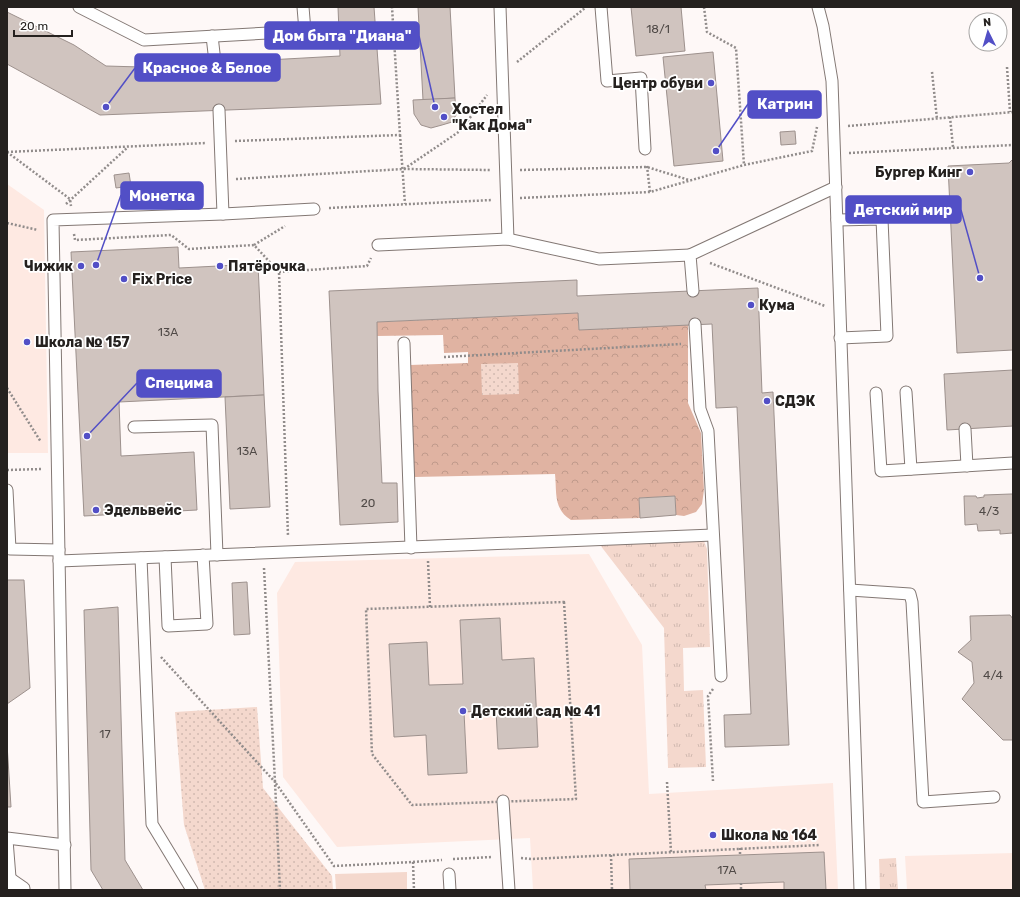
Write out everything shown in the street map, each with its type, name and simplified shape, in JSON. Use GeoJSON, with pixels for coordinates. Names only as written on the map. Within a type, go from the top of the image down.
{"type":"FeatureCollection","features":[{"type":"Feature","properties":{"kind":"lane"},"geometry":{"type":"LineString","coordinates":[[79,7],[144,40],[304,31],[303,7]]}},
{"type":"Feature","properties":{"kind":"lane"},"geometry":{"type":"LineString","coordinates":[[500,7],[508,239]]}},
{"type":"Feature","properties":{"kind":"lane"},"geometry":{"type":"LineString","coordinates":[[601,7],[607,81],[641,78],[645,149]]}},
{"type":"Feature","properties":{"kind":"lane"},"geometry":{"type":"LineString","coordinates":[[818,7],[830,66],[834,127],[839,311],[860,890]]}},
{"type":"Feature","properties":{"kind":"lane"},"geometry":{"type":"LineString","coordinates":[[212,36],[215,62]]}},
{"type":"Feature","properties":{"kind":"lane"},"geometry":{"type":"LineString","coordinates":[[219,110],[223,214]]}},
{"type":"Feature","properties":{"kind":"lane"},"geometry":{"type":"LineString","coordinates":[[378,245],[508,239],[600,259],[690,255],[836,188]]}},
{"type":"Feature","properties":{"kind":"lane"},"geometry":{"type":"LineString","coordinates":[[65,890],[53,220],[314,209]]}},
{"type":"Feature","properties":{"kind":"lane"},"geometry":{"type":"LineString","coordinates":[[837,220],[882,218],[887,336],[840,338]]}},
{"type":"Feature","properties":{"kind":"lane"},"geometry":{"type":"LineString","coordinates":[[690,255],[693,291]]}},
{"type":"Feature","properties":{"kind":"lane"},"geometry":{"type":"LineString","coordinates":[[695,324],[700,409],[708,431],[721,676]]}},
{"type":"Feature","properties":{"kind":"lane"},"geometry":{"type":"LineString","coordinates":[[404,343],[411,548]]}},
{"type":"Feature","properties":{"kind":"lane"},"geometry":{"type":"LineString","coordinates":[[906,392],[911,469]]}},
{"type":"Feature","properties":{"kind":"lane"},"geometry":{"type":"LineString","coordinates":[[876,393],[881,471],[1013,463]]}},
{"type":"Feature","properties":{"kind":"lane"},"geometry":{"type":"LineString","coordinates":[[134,427],[212,425],[217,555]]}},
{"type":"Feature","properties":{"kind":"lane"},"geometry":{"type":"LineString","coordinates":[[965,429],[968,466]]}},
{"type":"Feature","properties":{"kind":"lane"},"geometry":{"type":"LineString","coordinates":[[7,490],[10,549],[59,555],[141,558],[713,535]]}},
{"type":"Feature","properties":{"kind":"lane"},"geometry":{"type":"LineString","coordinates":[[164,557],[168,626],[207,624],[203,555]]}},
{"type":"Feature","properties":{"kind":"lane"},"geometry":{"type":"LineString","coordinates":[[141,558],[152,824],[192,890]]}},
{"type":"Feature","properties":{"kind":"lane"},"geometry":{"type":"LineString","coordinates":[[850,590],[910,594],[912,602],[923,802],[994,797]]}},
{"type":"Feature","properties":{"kind":"lane"},"geometry":{"type":"LineString","coordinates":[[503,801],[509,890]]}},
{"type":"Feature","properties":{"kind":"lane"},"geometry":{"type":"LineString","coordinates":[[11,890],[7,839],[65,845]]}},
{"type":"Feature","properties":{"kind":"lane"},"geometry":{"type":"LineString","coordinates":[[449,874],[450,890]]}},
{"type":"Feature","properties":{"kind":"lane"},"geometry":{"type":"LineString","coordinates":[[11,879],[24,888],[24,890]]}},
{"type":"Feature","properties":{"kind":"path"},"geometry":{"type":"LineString","coordinates":[[392,7],[405,204]]}},
{"type":"Feature","properties":{"kind":"path"},"geometry":{"type":"LineString","coordinates":[[704,7],[707,32],[736,48],[744,165]]}},
{"type":"Feature","properties":{"kind":"path"},"geometry":{"type":"LineString","coordinates":[[314,209],[650,192],[744,165],[812,151],[817,127],[834,127],[1011,112],[1007,67]]}},
{"type":"Feature","properties":{"kind":"path"},"geometry":{"type":"LineString","coordinates":[[932,72],[937,118]]}},
{"type":"Feature","properties":{"kind":"path"},"geometry":{"type":"LineString","coordinates":[[950,117],[953,147]]}},
{"type":"Feature","properties":{"kind":"path"},"geometry":{"type":"LineString","coordinates":[[7,152],[400,135]]}},
{"type":"Feature","properties":{"kind":"path"},"geometry":{"type":"LineString","coordinates":[[843,154],[1013,145]]}},
{"type":"Feature","properties":{"kind":"path"},"geometry":{"type":"LineString","coordinates":[[53,220],[70,199],[129,147]]}},
{"type":"Feature","properties":{"kind":"path"},"geometry":{"type":"LineString","coordinates":[[645,149],[650,192]]}},
{"type":"Feature","properties":{"kind":"path"},"geometry":{"type":"LineString","coordinates":[[7,152],[70,199],[75,240],[171,235],[189,249],[254,245],[287,225]]}},
{"type":"Feature","properties":{"kind":"path"},"geometry":{"type":"LineString","coordinates":[[222,180],[403,170],[506,170],[647,167],[689,180]]}},
{"type":"Feature","properties":{"kind":"path"},"geometry":{"type":"LineString","coordinates":[[254,245],[279,272],[288,536]]}},
{"type":"Feature","properties":{"kind":"path"},"geometry":{"type":"LineString","coordinates":[[279,272],[367,266],[378,245]]}},
{"type":"Feature","properties":{"kind":"path"},"geometry":{"type":"LineString","coordinates":[[690,255],[839,311]]}},
{"type":"Feature","properties":{"kind":"path"},"geometry":{"type":"LineString","coordinates":[[444,357],[696,343]]}},
{"type":"Feature","properties":{"kind":"path"},"geometry":{"type":"LineString","coordinates":[[7,388],[44,446]]}},
{"type":"Feature","properties":{"kind":"path"},"geometry":{"type":"LineString","coordinates":[[7,470],[58,469]]}},
{"type":"Feature","properties":{"kind":"path"},"geometry":{"type":"LineString","coordinates":[[428,547],[430,607]]}},
{"type":"Feature","properties":{"kind":"path"},"geometry":{"type":"LineString","coordinates":[[263,553],[280,890]]}},
{"type":"Feature","properties":{"kind":"path"},"geometry":{"type":"LineString","coordinates":[[564,602],[576,799],[412,805],[372,754],[366,609],[430,607],[564,602]]}},
{"type":"Feature","properties":{"kind":"path"},"geometry":{"type":"LineString","coordinates":[[145,640],[275,782],[334,866],[444,860]]}},
{"type":"Feature","properties":{"kind":"path"},"geometry":{"type":"LineString","coordinates":[[713,781],[708,696],[721,676]]}},
{"type":"Feature","properties":{"kind":"path"},"geometry":{"type":"LineString","coordinates":[[667,782],[671,852]]}},
{"type":"Feature","properties":{"kind":"path"},"geometry":{"type":"LineString","coordinates":[[452,859],[506,856],[531,859],[820,845]]}},
{"type":"Feature","properties":{"kind":"path"},"geometry":{"type":"LineString","coordinates":[[740,848],[740,855]]}},
{"type":"Feature","properties":{"kind":"path"},"geometry":{"type":"LineString","coordinates":[[610,855],[612,890]]}},
{"type":"Feature","properties":{"kind":"path"},"geometry":{"type":"LineString","coordinates":[[413,862],[414,890]]}},
{"type":"Feature","properties":{"kind":"path"},"geometry":{"type":"LineString","coordinates":[[741,884],[741,890]]}},
{"type":"Feature","properties":{"kind":"shaded area","name":"Школа № 157"},"geometry":{"type":"Polygon","coordinates":[[[7,184],[44,210],[48,453],[7,453],[7,184]]]}},
{"type":"Feature","properties":{"kind":"shaded area","name":"Детский сад № 41"},"geometry":{"type":"Polygon","coordinates":[[[589,554],[642,645],[649,794],[833,783],[838,890],[533,890],[530,838],[337,847],[283,777],[277,593],[295,562],[589,554]]]}},
{"type":"Feature","properties":{"kind":"shaded area"},"geometry":{"type":"Polygon","coordinates":[[[1013,853],[1013,890],[907,890],[905,856],[1013,853]]]}},
{"type":"Feature","properties":{"kind":"green space"},"geometry":{"type":"Polygon","coordinates":[[[578,313],[579,330],[688,324],[688,403],[701,433],[704,490],[702,504],[696,512],[684,516],[676,515],[675,496],[639,498],[640,518],[571,520],[561,511],[557,500],[555,474],[414,477],[410,365],[468,363],[468,352],[444,353],[443,335],[377,336],[377,322],[578,313]]]}},
{"type":"Feature","properties":{"kind":"green space"},"geometry":{"type":"Polygon","coordinates":[[[518,363],[519,394],[482,395],[481,364],[518,363]]]}},
{"type":"Feature","properties":{"kind":"green space"},"geometry":{"type":"Polygon","coordinates":[[[704,541],[707,549],[710,647],[683,648],[684,691],[703,690],[706,767],[668,768],[664,628],[600,545],[704,541]]]}},
{"type":"Feature","properties":{"kind":"green space"},"geometry":{"type":"Polygon","coordinates":[[[257,707],[263,788],[332,876],[333,890],[205,890],[184,825],[175,712],[257,707]]]}},
{"type":"Feature","properties":{"kind":"green space"},"geometry":{"type":"Polygon","coordinates":[[[896,858],[898,890],[880,890],[879,859],[896,858]]]}},
{"type":"Feature","properties":{"kind":"green space"},"geometry":{"type":"Polygon","coordinates":[[[407,872],[407,890],[336,890],[335,874],[407,872]]]}},
{"type":"Feature","properties":{"kind":"building"},"geometry":{"type":"Polygon","coordinates":[[[338,7],[374,7],[381,104],[100,115],[7,64],[7,12],[74,45],[106,66],[141,67],[340,56],[338,7]]]}},
{"type":"Feature","properties":{"kind":"building"},"geometry":{"type":"Polygon","coordinates":[[[418,7],[450,7],[455,98],[423,100],[418,7]]]}},
{"type":"Feature","properties":{"kind":"building"},"geometry":{"type":"Polygon","coordinates":[[[631,7],[681,7],[685,51],[636,56],[631,7]]]}},
{"type":"Feature","properties":{"kind":"building"},"geometry":{"type":"Polygon","coordinates":[[[713,52],[723,161],[674,166],[663,57],[713,52]]]}},
{"type":"Feature","properties":{"kind":"building"},"geometry":{"type":"Polygon","coordinates":[[[455,98],[456,115],[452,122],[431,128],[421,125],[414,114],[413,100],[455,98]]]}},
{"type":"Feature","properties":{"kind":"building"},"geometry":{"type":"Polygon","coordinates":[[[795,131],[796,144],[781,145],[780,132],[795,131]]]}},
{"type":"Feature","properties":{"kind":"building"},"geometry":{"type":"Polygon","coordinates":[[[1013,159],[1013,350],[957,353],[948,166],[1009,163],[1013,159]]]}},
{"type":"Feature","properties":{"kind":"building"},"geometry":{"type":"Polygon","coordinates":[[[129,173],[131,186],[116,188],[114,175],[129,173]]]}},
{"type":"Feature","properties":{"kind":"building"},"geometry":{"type":"Polygon","coordinates":[[[178,247],[179,268],[258,264],[264,395],[119,402],[121,456],[194,452],[197,510],[84,516],[71,252],[178,247]]]}},
{"type":"Feature","properties":{"kind":"building"},"geometry":{"type":"Polygon","coordinates":[[[577,280],[577,296],[758,288],[762,393],[773,392],[789,745],[725,747],[724,715],[751,714],[737,407],[716,408],[712,324],[579,330],[578,313],[377,322],[382,483],[397,483],[398,522],[340,525],[329,291],[577,280]]]}},
{"type":"Feature","properties":{"kind":"building"},"geometry":{"type":"Polygon","coordinates":[[[1013,370],[1013,426],[947,430],[944,374],[1013,370]]]}},
{"type":"Feature","properties":{"kind":"building"},"geometry":{"type":"Polygon","coordinates":[[[264,395],[270,507],[230,509],[225,397],[264,395]]]}},
{"type":"Feature","properties":{"kind":"building"},"geometry":{"type":"Polygon","coordinates":[[[1013,494],[1013,533],[1000,534],[1000,530],[978,531],[977,524],[965,525],[964,496],[976,496],[977,498],[984,497],[984,495],[1013,494]]]}},
{"type":"Feature","properties":{"kind":"building"},"geometry":{"type":"Polygon","coordinates":[[[675,496],[676,515],[640,518],[639,498],[675,496]]]}},
{"type":"Feature","properties":{"kind":"building"},"geometry":{"type":"Polygon","coordinates":[[[7,580],[24,580],[30,688],[7,704],[7,580]]]}},
{"type":"Feature","properties":{"kind":"building"},"geometry":{"type":"Polygon","coordinates":[[[247,582],[250,634],[234,635],[232,583],[247,582]]]}},
{"type":"Feature","properties":{"kind":"building"},"geometry":{"type":"Polygon","coordinates":[[[118,607],[125,860],[143,890],[103,890],[91,870],[84,610],[118,607]]]}},
{"type":"Feature","properties":{"kind":"building"},"geometry":{"type":"Polygon","coordinates":[[[1010,615],[1013,619],[1013,740],[1003,740],[962,699],[974,683],[972,662],[958,652],[971,640],[970,616],[1010,615]]]}},
{"type":"Feature","properties":{"kind":"building"},"geometry":{"type":"Polygon","coordinates":[[[500,618],[502,660],[534,658],[538,747],[498,749],[496,710],[464,712],[467,773],[428,775],[426,735],[394,737],[389,644],[427,642],[429,685],[463,684],[460,620],[500,618]]]}},
{"type":"Feature","properties":{"kind":"building"},"geometry":{"type":"Polygon","coordinates":[[[7,744],[11,807],[7,807],[7,744]]]}},
{"type":"Feature","properties":{"kind":"building"},"geometry":{"type":"Polygon","coordinates":[[[824,852],[826,890],[784,890],[784,882],[705,885],[706,890],[630,890],[629,859],[824,852]]]}},
{"type":"Feature","properties":{"kind":"place","name":"Центр обуви"},"geometry":{"type":"Point","coordinates":[711,83]}},
{"type":"Feature","properties":{"kind":"place","name":"Красное & Белое"},"geometry":{"type":"Point","coordinates":[106,107]}},
{"type":"Feature","properties":{"kind":"place","name":"Дом быта \"Диана\""},"geometry":{"type":"Point","coordinates":[435,107]}},
{"type":"Feature","properties":{"kind":"place","name":"Хостел \"Как Дома\""},"geometry":{"type":"Point","coordinates":[444,117]}},
{"type":"Feature","properties":{"kind":"place","name":"Катрин"},"geometry":{"type":"Point","coordinates":[716,151]}},
{"type":"Feature","properties":{"kind":"place","name":"Бургер Кинг"},"geometry":{"type":"Point","coordinates":[970,172]}},
{"type":"Feature","properties":{"kind":"place","name":"Монетка"},"geometry":{"type":"Point","coordinates":[96,265]}},
{"type":"Feature","properties":{"kind":"place","name":"Чижик"},"geometry":{"type":"Point","coordinates":[81,266]}},
{"type":"Feature","properties":{"kind":"place","name":"Пятёрочка"},"geometry":{"type":"Point","coordinates":[220,266]}},
{"type":"Feature","properties":{"kind":"place","name":"Детский мир"},"geometry":{"type":"Point","coordinates":[980,278]}},
{"type":"Feature","properties":{"kind":"place","name":"Fix Price"},"geometry":{"type":"Point","coordinates":[124,279]}},
{"type":"Feature","properties":{"kind":"place","name":"Кума"},"geometry":{"type":"Point","coordinates":[751,305]}},
{"type":"Feature","properties":{"kind":"place","name":"Школа № 157"},"geometry":{"type":"Point","coordinates":[27,342]}},
{"type":"Feature","properties":{"kind":"place","name":"СДЭК"},"geometry":{"type":"Point","coordinates":[767,401]}},
{"type":"Feature","properties":{"kind":"place","name":"Специма"},"geometry":{"type":"Point","coordinates":[87,436]}},
{"type":"Feature","properties":{"kind":"place","name":"Эдельвейс"},"geometry":{"type":"Point","coordinates":[96,510]}},
{"type":"Feature","properties":{"kind":"place","name":"Детский сад № 41"},"geometry":{"type":"Point","coordinates":[463,711]}},
{"type":"Feature","properties":{"kind":"place","name":"Школа № 164"},"geometry":{"type":"Point","coordinates":[713,835]}}]}
